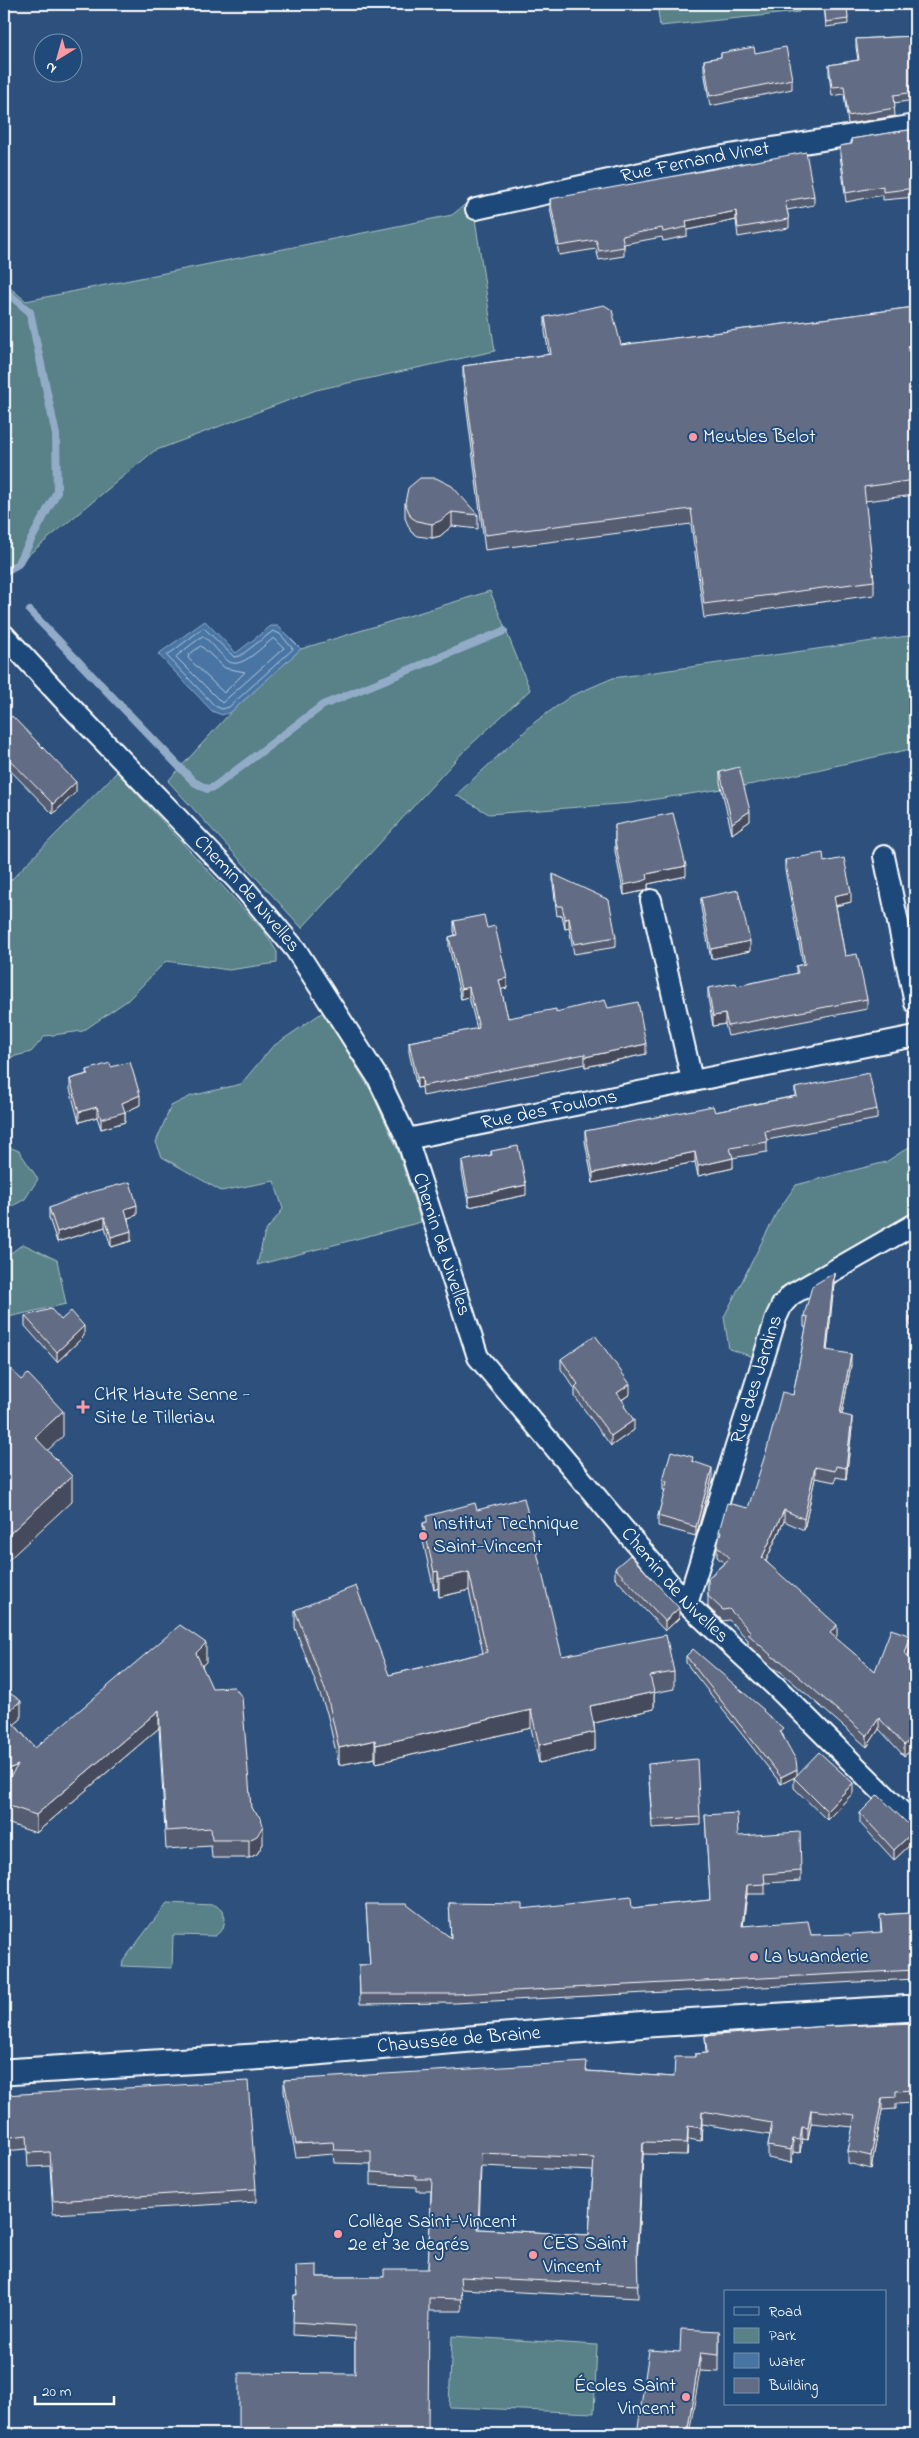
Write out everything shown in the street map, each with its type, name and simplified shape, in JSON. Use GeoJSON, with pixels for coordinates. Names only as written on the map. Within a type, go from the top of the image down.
{"type":"FeatureCollection","features":[{"type":"Feature","properties":{"kind":"street","name":"Rue Fernand Vinet"},"geometry":{"type":"LineString","coordinates":[[476,209],[705,159],[915,125]]}},
{"type":"Feature","properties":{"kind":"street","name":"Chemin de Nivelles"},"geometry":{"type":"LineString","coordinates":[[4,635],[238,881],[296,950],[378,1078],[407,1139],[478,1357],[687,1604],[775,1686],[915,1825]]}},
{"type":"Feature","properties":{"kind":"street"},"geometry":{"type":"LineString","coordinates":[[884,856],[915,1003]]}},
{"type":"Feature","properties":{"kind":"street"},"geometry":{"type":"LineString","coordinates":[[650,900],[692,1080]]}},
{"type":"Feature","properties":{"kind":"street","name":"Rue des Foulons"},"geometry":{"type":"LineString","coordinates":[[407,1139],[915,1036]]}},
{"type":"Feature","properties":{"kind":"street","name":"Rue des Jardins"},"geometry":{"type":"LineString","coordinates":[[687,1604],[776,1318],[782,1305],[791,1296],[915,1224]]}},
{"type":"Feature","properties":{"kind":"street","name":"Chaussée de Braine"},"geometry":{"type":"LineString","coordinates":[[4,2072],[270,2056],[648,2024],[915,2008]]}},
{"type":"Feature","properties":{"kind":"green space"},"geometry":{"type":"Polygon","coordinates":[[[657,4],[798,4],[799,12],[660,26],[657,4]]]}},
{"type":"Feature","properties":{"kind":"green space"},"geometry":{"type":"Polygon","coordinates":[[[472,199],[495,351],[316,390],[154,451],[4,575],[4,283],[26,301],[452,215],[472,199]]]}},
{"type":"Feature","properties":{"kind":"green space"},"geometry":{"type":"Polygon","coordinates":[[[490,591],[530,690],[464,751],[302,928],[168,781],[231,712],[301,649],[490,591]]]}},
{"type":"Feature","properties":{"kind":"green space"},"geometry":{"type":"Polygon","coordinates":[[[915,635],[915,748],[754,784],[631,803],[489,814],[456,795],[535,722],[571,696],[613,678],[915,635]]]}},
{"type":"Feature","properties":{"kind":"green space"},"geometry":{"type":"Polygon","coordinates":[[[117,772],[264,931],[277,952],[277,963],[229,970],[166,961],[128,1000],[83,1031],[45,1036],[31,1052],[4,1059],[4,887],[117,772]]]}},
{"type":"Feature","properties":{"kind":"green space"},"geometry":{"type":"Polygon","coordinates":[[[323,1012],[371,1091],[397,1148],[421,1222],[257,1265],[265,1232],[283,1209],[274,1181],[221,1191],[162,1157],[156,1142],[171,1106],[191,1096],[241,1084],[272,1047],[323,1012]]]}},
{"type":"Feature","properties":{"kind":"green space"},"geometry":{"type":"Polygon","coordinates":[[[915,1143],[915,1214],[772,1306],[765,1320],[754,1357],[729,1349],[724,1317],[777,1212],[796,1185],[886,1162],[915,1143]]]}},
{"type":"Feature","properties":{"kind":"green space"},"geometry":{"type":"Polygon","coordinates":[[[4,1145],[19,1151],[38,1179],[25,1199],[4,1211],[4,1145]]]}},
{"type":"Feature","properties":{"kind":"green space"},"geometry":{"type":"Polygon","coordinates":[[[23,1244],[57,1260],[66,1304],[4,1318],[4,1258],[23,1244]]]}},
{"type":"Feature","properties":{"kind":"green space"},"geometry":{"type":"Polygon","coordinates":[[[167,1903],[214,1905],[223,1910],[225,1919],[223,1929],[215,1936],[173,1935],[172,1968],[122,1966],[123,1961],[167,1903]]]}},
{"type":"Feature","properties":{"kind":"green space"},"geometry":{"type":"Polygon","coordinates":[[[452,2336],[597,2345],[594,2413],[449,2407],[452,2336]]]}},
{"type":"Feature","properties":{"kind":"water"},"geometry":{"type":"Polygon","coordinates":[[[205,621],[236,653],[271,626],[278,626],[301,649],[231,712],[222,715],[212,711],[158,654],[205,621]]]}},
{"type":"Feature","properties":{"kind":"building"},"geometry":{"type":"Polygon","coordinates":[[[824,4],[847,4],[848,19],[826,22],[824,4]]]}},
{"type":"Feature","properties":{"kind":"building"},"geometry":{"type":"Polygon","coordinates":[[[915,36],[915,92],[894,95],[895,108],[848,116],[844,86],[832,87],[829,65],[859,60],[856,39],[915,36]]]}},
{"type":"Feature","properties":{"kind":"building"},"geometry":{"type":"Polygon","coordinates":[[[754,47],[755,53],[786,47],[792,79],[710,96],[704,60],[721,57],[721,53],[754,47]]]}},
{"type":"Feature","properties":{"kind":"building"},"geometry":{"type":"Polygon","coordinates":[[[915,129],[915,188],[883,192],[883,186],[846,193],[840,146],[852,144],[851,139],[915,129]]]}},
{"type":"Feature","properties":{"kind":"building"},"geometry":{"type":"Polygon","coordinates":[[[806,152],[814,196],[785,201],[789,219],[738,228],[736,211],[686,221],[687,227],[663,232],[662,228],[622,236],[624,247],[599,251],[596,240],[559,246],[550,199],[806,152]]]}},
{"type":"Feature","properties":{"kind":"building","name":"Meubles Belot"},"geometry":{"type":"Polygon","coordinates":[[[604,305],[612,310],[621,345],[915,307],[915,480],[864,487],[874,581],[704,604],[691,509],[485,535],[463,366],[551,354],[545,317],[604,305]]]}},
{"type":"Feature","properties":{"kind":"building"},"geometry":{"type":"Polygon","coordinates":[[[420,478],[436,478],[452,486],[478,515],[452,512],[440,521],[432,524],[417,521],[411,517],[405,503],[408,488],[420,478]]]}},
{"type":"Feature","properties":{"kind":"building"},"geometry":{"type":"Polygon","coordinates":[[[12,716],[76,782],[53,804],[4,754],[4,719],[6,722],[12,716]]]}},
{"type":"Feature","properties":{"kind":"building"},"geometry":{"type":"Polygon","coordinates":[[[739,767],[750,811],[732,823],[720,772],[739,767]]]}},
{"type":"Feature","properties":{"kind":"building"},"geometry":{"type":"Polygon","coordinates":[[[673,813],[686,866],[647,874],[648,879],[624,885],[615,841],[615,825],[673,813]]]}},
{"type":"Feature","properties":{"kind":"building"},"geometry":{"type":"Polygon","coordinates":[[[823,853],[824,862],[844,858],[851,892],[834,896],[845,956],[857,954],[867,999],[728,1026],[725,1014],[713,1016],[708,988],[736,983],[737,986],[798,973],[796,966],[805,964],[785,860],[823,853]]]}},
{"type":"Feature","properties":{"kind":"building"},"geometry":{"type":"Polygon","coordinates":[[[553,874],[609,900],[616,937],[574,944],[569,918],[565,919],[562,906],[557,906],[553,874]]]}},
{"type":"Feature","properties":{"kind":"building"},"geometry":{"type":"Polygon","coordinates":[[[738,890],[750,941],[711,949],[701,898],[738,890]]]}},
{"type":"Feature","properties":{"kind":"building"},"geometry":{"type":"Polygon","coordinates":[[[484,915],[487,928],[495,926],[507,978],[499,980],[508,1018],[556,1009],[556,1012],[605,1000],[608,1008],[638,1002],[646,1044],[423,1086],[422,1077],[417,1078],[409,1042],[479,1028],[469,987],[461,989],[449,937],[457,935],[454,921],[484,915]]]}},
{"type":"Feature","properties":{"kind":"building"},"geometry":{"type":"Polygon","coordinates":[[[130,1062],[140,1095],[122,1103],[125,1112],[101,1119],[97,1107],[79,1112],[70,1079],[88,1074],[87,1070],[110,1063],[111,1067],[130,1062]]]}},
{"type":"Feature","properties":{"kind":"building"},"geometry":{"type":"Polygon","coordinates":[[[869,1073],[877,1109],[765,1131],[767,1142],[730,1148],[733,1158],[698,1166],[695,1152],[593,1173],[585,1131],[713,1106],[715,1112],[797,1096],[795,1088],[869,1073]]]}},
{"type":"Feature","properties":{"kind":"building"},"geometry":{"type":"Polygon","coordinates":[[[518,1146],[526,1185],[469,1197],[462,1161],[492,1155],[491,1151],[518,1146]]]}},
{"type":"Feature","properties":{"kind":"building"},"geometry":{"type":"Polygon","coordinates":[[[130,1182],[137,1205],[125,1209],[131,1231],[111,1237],[105,1217],[57,1232],[49,1208],[84,1194],[130,1182]]]}},
{"type":"Feature","properties":{"kind":"building"},"geometry":{"type":"Polygon","coordinates":[[[834,1273],[826,1350],[851,1354],[840,1414],[852,1417],[846,1468],[836,1466],[835,1471],[815,1467],[804,1519],[784,1510],[762,1558],[837,1625],[830,1633],[875,1671],[891,1629],[911,1636],[905,1653],[915,1665],[915,1745],[910,1740],[904,1745],[879,1718],[867,1736],[748,1634],[751,1632],[729,1609],[723,1610],[708,1596],[708,1578],[730,1558],[717,1546],[727,1503],[748,1508],[767,1449],[782,1392],[793,1395],[808,1317],[804,1316],[812,1286],[834,1273]]]}},
{"type":"Feature","properties":{"kind":"building"},"geometry":{"type":"Polygon","coordinates":[[[51,1309],[61,1320],[71,1311],[84,1326],[57,1352],[25,1316],[51,1309]]]}},
{"type":"Feature","properties":{"kind":"building"},"geometry":{"type":"Polygon","coordinates":[[[909,1317],[915,1319],[915,1329],[909,1317]]]}},
{"type":"Feature","properties":{"kind":"building"},"geometry":{"type":"Polygon","coordinates":[[[595,1335],[630,1384],[617,1393],[634,1420],[611,1436],[575,1387],[578,1384],[561,1359],[595,1335]]]}},
{"type":"Feature","properties":{"kind":"building"},"geometry":{"type":"Polygon","coordinates":[[[4,1362],[21,1380],[28,1374],[63,1411],[35,1437],[72,1476],[4,1539],[4,1362]]]}},
{"type":"Feature","properties":{"kind":"building"},"geometry":{"type":"Polygon","coordinates":[[[671,1451],[693,1457],[692,1461],[712,1468],[696,1527],[658,1516],[667,1482],[663,1480],[671,1451]]]}},
{"type":"Feature","properties":{"kind":"building"},"geometry":{"type":"Polygon","coordinates":[[[524,1498],[562,1656],[666,1635],[674,1672],[650,1676],[654,1692],[590,1706],[595,1732],[539,1745],[531,1710],[376,1745],[375,1740],[339,1748],[327,1695],[295,1610],[356,1586],[389,1675],[487,1652],[469,1572],[439,1579],[438,1571],[434,1572],[423,1523],[427,1522],[427,1516],[475,1503],[477,1510],[524,1498]]]}},
{"type":"Feature","properties":{"kind":"building"},"geometry":{"type":"Polygon","coordinates":[[[630,1555],[679,1608],[665,1621],[615,1568],[630,1555]]]}},
{"type":"Feature","properties":{"kind":"building"},"geometry":{"type":"Polygon","coordinates":[[[180,1625],[206,1643],[196,1653],[212,1688],[234,1687],[242,1697],[251,1808],[261,1818],[263,1826],[257,1836],[249,1840],[212,1840],[211,1828],[166,1831],[159,1710],[36,1815],[4,1804],[4,1785],[18,1765],[4,1771],[4,1689],[21,1701],[5,1714],[35,1748],[180,1625]]]}},
{"type":"Feature","properties":{"kind":"building"},"geometry":{"type":"Polygon","coordinates":[[[693,1649],[783,1728],[780,1731],[796,1760],[797,1769],[781,1777],[686,1656],[693,1649]]]}},
{"type":"Feature","properties":{"kind":"building"},"geometry":{"type":"Polygon","coordinates":[[[819,1752],[853,1783],[827,1811],[794,1778],[819,1752]]]}},
{"type":"Feature","properties":{"kind":"building"},"geometry":{"type":"Polygon","coordinates":[[[697,1759],[700,1817],[652,1820],[648,1764],[697,1759]]]}},
{"type":"Feature","properties":{"kind":"building"},"geometry":{"type":"Polygon","coordinates":[[[878,1795],[907,1823],[915,1827],[915,1830],[894,1850],[860,1813],[878,1795]]]}},
{"type":"Feature","properties":{"kind":"building"},"geometry":{"type":"Polygon","coordinates":[[[737,1813],[738,1836],[800,1832],[801,1871],[764,1874],[765,1884],[747,1885],[742,1926],[808,1921],[811,1935],[849,1934],[850,1936],[853,1934],[882,1932],[880,1915],[910,1913],[910,1902],[915,1901],[915,1970],[455,1994],[360,1994],[359,1965],[370,1965],[366,1904],[406,1904],[451,1938],[449,1903],[522,1904],[522,1909],[631,1897],[632,1908],[710,1900],[705,1815],[737,1813]]]}},
{"type":"Feature","properties":{"kind":"building"},"geometry":{"type":"Polygon","coordinates":[[[915,2023],[915,2090],[896,2091],[896,2097],[882,2098],[871,2156],[848,2151],[855,2115],[811,2110],[808,2128],[802,2127],[800,2140],[793,2139],[791,2150],[768,2146],[772,2123],[702,2111],[701,2128],[688,2126],[687,2143],[643,2142],[637,2250],[638,2285],[460,2277],[462,2299],[429,2298],[428,2434],[239,2434],[239,2373],[355,2374],[355,2326],[293,2322],[294,2295],[297,2295],[296,2266],[317,2265],[317,2277],[384,2277],[384,2269],[428,2269],[432,2179],[416,2179],[416,2175],[371,2172],[371,2151],[334,2150],[333,2142],[296,2144],[284,2080],[587,2062],[586,2071],[674,2077],[675,2057],[695,2057],[695,2054],[707,2053],[705,2036],[816,2027],[915,2023]],[[481,2153],[478,2229],[589,2235],[594,2158],[481,2153]]]}},
{"type":"Feature","properties":{"kind":"building"},"geometry":{"type":"Polygon","coordinates":[[[248,2081],[256,2189],[53,2201],[50,2152],[28,2153],[27,2135],[4,2138],[4,2095],[248,2081]]]}},
{"type":"Feature","properties":{"kind":"building"},"geometry":{"type":"Polygon","coordinates":[[[681,2329],[719,2331],[719,2355],[700,2353],[687,2434],[637,2434],[649,2350],[680,2352],[681,2329]]]}},
{"type":"Feature","properties":{"kind":"waterway"},"geometry":{"type":"LineString","coordinates":[[4,290],[30,312],[56,435],[57,492],[18,564],[4,572]]}},
{"type":"Feature","properties":{"kind":"waterway"},"geometry":{"type":"LineString","coordinates":[[30,611],[194,782],[207,789],[214,787],[323,705],[504,631]]}},
{"type":"Feature","properties":{"kind":"place","name":"Meubles Belot"},"geometry":{"type":"Point","coordinates":[693,437]}},
{"type":"Feature","properties":{"kind":"place","name":"CHR Haute Senne - Site Le Tilleriau"},"geometry":{"type":"Point","coordinates":[83,1407]}},
{"type":"Feature","properties":{"kind":"place","name":"Institut Technique Saint-Vincent"},"geometry":{"type":"Point","coordinates":[423,1536]}},
{"type":"Feature","properties":{"kind":"place","name":"La buanderie"},"geometry":{"type":"Point","coordinates":[754,1957]}},
{"type":"Feature","properties":{"kind":"place","name":"Collège Saint-Vincent 2e et 3e degrés"},"geometry":{"type":"Point","coordinates":[338,2234]}},
{"type":"Feature","properties":{"kind":"place","name":"CES Saint Vincent"},"geometry":{"type":"Point","coordinates":[533,2255]}},
{"type":"Feature","properties":{"kind":"place","name":"Écoles Saint Vincent"},"geometry":{"type":"Point","coordinates":[686,2397]}}]}
